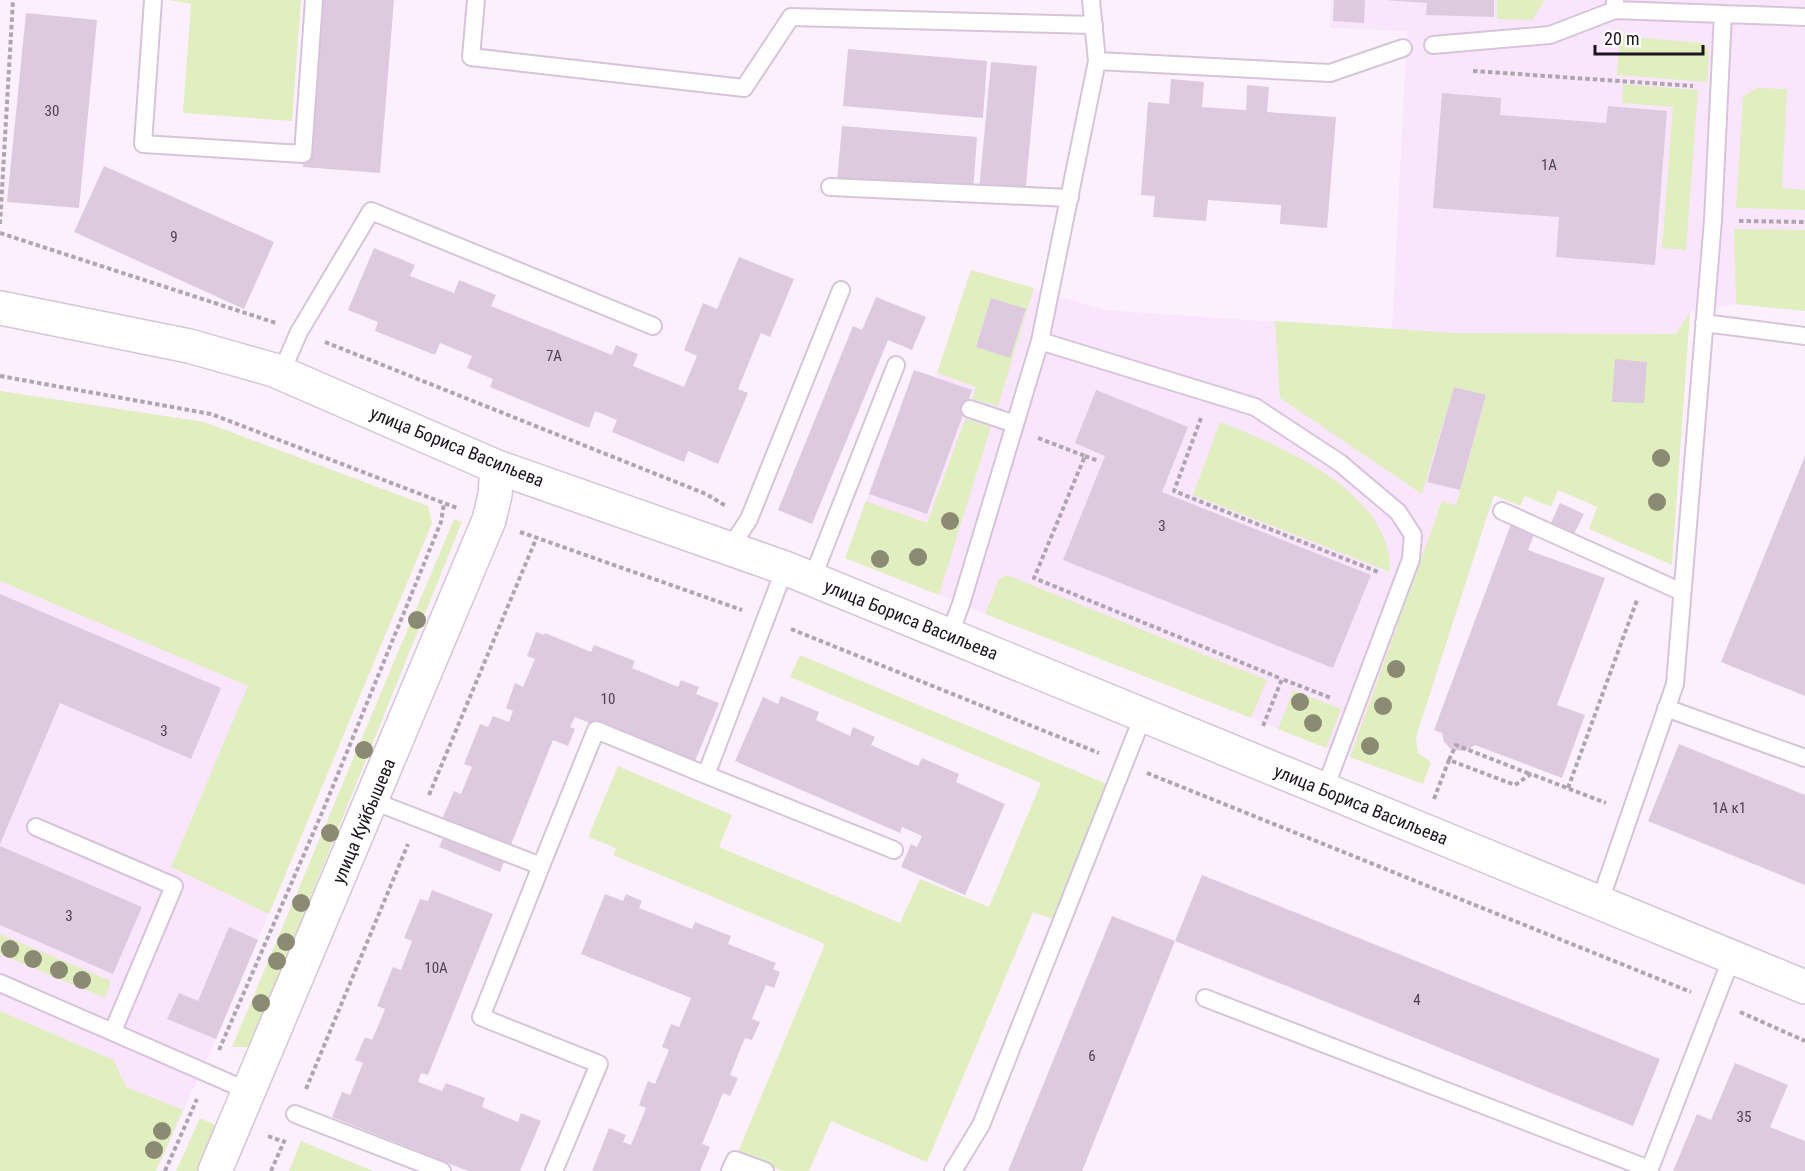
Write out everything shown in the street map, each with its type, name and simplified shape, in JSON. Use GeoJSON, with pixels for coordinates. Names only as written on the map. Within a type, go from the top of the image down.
{"type":"FeatureCollection","features":[{"type":"Feature","properties":{"kind":"street","name":"улица Бориса Васильева"},"geometry":{"type":"LineString","coordinates":[[0,308],[189,346],[237,358],[281,373],[497,466],[798,574],[1805,987]]}},
{"type":"Feature","properties":{"kind":"street","name":"улица Куйбышева"},"geometry":{"type":"LineString","coordinates":[[216,1171],[489,520],[495,495],[497,466]]}},
{"type":"Feature","properties":{"kind":"lane"},"geometry":{"type":"LineString","coordinates":[[153,0],[143,144],[303,154],[314,0]]}},
{"type":"Feature","properties":{"kind":"lane"},"geometry":{"type":"LineString","coordinates":[[476,0],[471,57],[744,88],[791,17],[1094,25]]}},
{"type":"Feature","properties":{"kind":"lane"},"geometry":{"type":"LineString","coordinates":[[949,636],[1040,341],[1097,60],[1091,0]]}},
{"type":"Feature","properties":{"kind":"lane"},"geometry":{"type":"LineString","coordinates":[[1432,45],[1550,35],[1615,5],[1723,14],[1805,16]]}},
{"type":"Feature","properties":{"kind":"lane"},"geometry":{"type":"LineString","coordinates":[[1599,901],[1675,684],[1713,220],[1723,14]]}},
{"type":"Feature","properties":{"kind":"lane"},"geometry":{"type":"LineString","coordinates":[[1097,60],[1330,73],[1403,48]]}},
{"type":"Feature","properties":{"kind":"lane"},"geometry":{"type":"LineString","coordinates":[[830,187],[1070,198]]}},
{"type":"Feature","properties":{"kind":"lane"},"geometry":{"type":"LineString","coordinates":[[281,373],[299,332],[371,211],[653,326]]}},
{"type":"Feature","properties":{"kind":"lane"},"geometry":{"type":"LineString","coordinates":[[730,549],[749,519],[841,290]]}},
{"type":"Feature","properties":{"kind":"lane"},"geometry":{"type":"LineString","coordinates":[[1704,323],[1805,336]]}},
{"type":"Feature","properties":{"kind":"lane"},"geometry":{"type":"LineString","coordinates":[[1040,341],[1255,407],[1340,463],[1398,512],[1413,535],[1412,559],[1324,791]]}},
{"type":"Feature","properties":{"kind":"lane"},"geometry":{"type":"LineString","coordinates":[[706,775],[766,619],[798,574],[896,365]]}},
{"type":"Feature","properties":{"kind":"lane"},"geometry":{"type":"LineString","coordinates":[[970,409],[1015,426]]}},
{"type":"Feature","properties":{"kind":"lane"},"geometry":{"type":"LineString","coordinates":[[1502,511],[1682,591]]}},
{"type":"Feature","properties":{"kind":"lane"},"geometry":{"type":"LineString","coordinates":[[1666,708],[1805,758]]}},
{"type":"Feature","properties":{"kind":"lane"},"geometry":{"type":"LineString","coordinates":[[953,1171],[981,1125],[1143,716]]}},
{"type":"Feature","properties":{"kind":"lane"},"geometry":{"type":"LineString","coordinates":[[554,1171],[599,1064],[481,1017],[596,730],[894,850]]}},
{"type":"Feature","properties":{"kind":"lane"},"geometry":{"type":"LineString","coordinates":[[373,801],[541,867]]}},
{"type":"Feature","properties":{"kind":"lane"},"geometry":{"type":"LineString","coordinates":[[36,827],[174,886],[113,1031]]}},
{"type":"Feature","properties":{"kind":"lane"},"geometry":{"type":"LineString","coordinates":[[1205,998],[1649,1170],[1732,957]]}},
{"type":"Feature","properties":{"kind":"lane"},"geometry":{"type":"LineString","coordinates":[[0,983],[248,1091]]}},
{"type":"Feature","properties":{"kind":"lane"},"geometry":{"type":"LineString","coordinates":[[295,1114],[442,1171]]}},
{"type":"Feature","properties":{"kind":"lane"},"geometry":{"type":"LineString","coordinates":[[730,1171],[735,1160],[765,1171]]}},
{"type":"Feature","properties":{"kind":"path"},"geometry":{"type":"LineString","coordinates":[[0,224],[14,0]]}},
{"type":"Feature","properties":{"kind":"path"},"geometry":{"type":"LineString","coordinates":[[1471,71],[1702,87]]}},
{"type":"Feature","properties":{"kind":"path"},"geometry":{"type":"LineString","coordinates":[[1713,220],[1805,222]]}},
{"type":"Feature","properties":{"kind":"path"},"geometry":{"type":"LineString","coordinates":[[0,376],[211,414],[536,538],[766,619],[1714,1002],[1805,1041]]}},
{"type":"Feature","properties":{"kind":"path"},"geometry":{"type":"LineString","coordinates":[[1208,392],[1173,492],[1382,574]]}},
{"type":"Feature","properties":{"kind":"path"},"geometry":{"type":"LineString","coordinates":[[1015,426],[1099,461]]}},
{"type":"Feature","properties":{"kind":"path"},"geometry":{"type":"LineString","coordinates":[[1085,456],[1034,578],[1337,701]]}},
{"type":"Feature","properties":{"kind":"path"},"geometry":{"type":"LineString","coordinates":[[165,1171],[324,808],[441,522],[444,503]]}},
{"type":"Feature","properties":{"kind":"path"},"geometry":{"type":"LineString","coordinates":[[425,804],[536,538]]}},
{"type":"Feature","properties":{"kind":"path"},"geometry":{"type":"LineString","coordinates":[[1568,788],[1646,575]]}},
{"type":"Feature","properties":{"kind":"path"},"geometry":{"type":"LineString","coordinates":[[1262,729],[1282,679]]}},
{"type":"Feature","properties":{"kind":"path"},"geometry":{"type":"LineString","coordinates":[[1431,805],[1456,745],[1631,812]]}},
{"type":"Feature","properties":{"kind":"path"},"geometry":{"type":"LineString","coordinates":[[1449,760],[1515,785],[1531,774]]}},
{"type":"Feature","properties":{"kind":"path"},"geometry":{"type":"LineString","coordinates":[[272,1171],[411,837]]}},
{"type":"Feature","properties":{"kind":"shaded area"},"geometry":{"type":"Polygon","coordinates":[[[1331,0],[1805,0],[1805,311],[1736,304],[1690,312],[1677,334],[1455,333],[1486,395],[1439,574],[1383,770],[845,558],[914,370],[936,377],[971,270],[1105,310],[1392,330],[1407,31],[1330,28],[1331,0]]]}},
{"type":"Feature","properties":{"kind":"shaded area"},"geometry":{"type":"Polygon","coordinates":[[[0,391],[204,422],[428,506],[432,523],[216,1039],[156,1171],[0,1171],[0,391]]]}},
{"type":"Feature","properties":{"kind":"green space"},"geometry":{"type":"Polygon","coordinates":[[[169,0],[301,0],[292,121],[183,113],[191,4],[169,0]]]}},
{"type":"Feature","properties":{"kind":"green space"},"geometry":{"type":"Polygon","coordinates":[[[1497,0],[1545,0],[1532,20],[1497,19],[1497,0]]]}},
{"type":"Feature","properties":{"kind":"green space"},"geometry":{"type":"Polygon","coordinates":[[[1620,36],[1703,43],[1709,52],[1707,82],[1617,75],[1620,36]]]}},
{"type":"Feature","properties":{"kind":"green space"},"geometry":{"type":"Polygon","coordinates":[[[1623,84],[1698,90],[1686,250],[1662,248],[1673,107],[1622,103],[1623,84]]]}},
{"type":"Feature","properties":{"kind":"green space"},"geometry":{"type":"Polygon","coordinates":[[[1756,88],[1787,89],[1782,188],[1805,190],[1805,210],[1736,208],[1743,97],[1756,88]]]}},
{"type":"Feature","properties":{"kind":"green space"},"geometry":{"type":"Polygon","coordinates":[[[1734,229],[1805,230],[1805,311],[1736,304],[1734,229]]]}},
{"type":"Feature","properties":{"kind":"green space"},"geometry":{"type":"Polygon","coordinates":[[[971,270],[1034,288],[998,406],[972,399],[976,387],[937,373],[971,270]],[[991,298],[976,347],[1010,357],[1026,310],[991,298]]]}},
{"type":"Feature","properties":{"kind":"green space"},"geometry":{"type":"Polygon","coordinates":[[[1690,312],[1672,565],[1589,529],[1597,507],[1558,490],[1551,507],[1525,496],[1520,506],[1494,495],[1416,737],[1418,753],[1431,762],[1423,784],[1350,757],[1442,501],[1456,505],[1486,396],[1454,387],[1422,494],[1280,398],[1275,321],[1455,333],[1676,334],[1690,312]]]}},
{"type":"Feature","properties":{"kind":"green space"},"geometry":{"type":"Polygon","coordinates":[[[0,391],[204,422],[428,506],[432,523],[269,914],[171,867],[248,686],[0,581],[0,391]]]}},
{"type":"Feature","properties":{"kind":"green space"},"geometry":{"type":"Polygon","coordinates":[[[965,419],[991,427],[939,595],[845,558],[866,501],[927,523],[965,419]]]}},
{"type":"Feature","properties":{"kind":"green space"},"geometry":{"type":"Polygon","coordinates":[[[1220,422],[1302,459],[1329,476],[1354,496],[1373,519],[1386,544],[1390,572],[1193,495],[1220,422]]]}},
{"type":"Feature","properties":{"kind":"green space"},"geometry":{"type":"Polygon","coordinates":[[[454,519],[462,522],[252,1042],[247,1047],[232,1047],[454,519]]]}},
{"type":"Feature","properties":{"kind":"green space"},"geometry":{"type":"Polygon","coordinates":[[[1007,575],[1267,680],[1251,718],[985,614],[999,579],[1007,575]]]}},
{"type":"Feature","properties":{"kind":"green space"},"geometry":{"type":"Polygon","coordinates":[[[800,655],[1114,787],[1058,921],[1033,912],[927,1162],[831,1121],[809,1171],[782,1171],[738,1152],[825,944],[613,855],[616,848],[588,837],[618,766],[732,815],[719,847],[900,923],[920,879],[989,907],[1041,783],[790,677],[800,655]]]}},
{"type":"Feature","properties":{"kind":"green space"},"geometry":{"type":"Polygon","coordinates":[[[1293,690],[1341,709],[1326,748],[1278,729],[1293,690]]]}},
{"type":"Feature","properties":{"kind":"green space"},"geometry":{"type":"Polygon","coordinates":[[[0,934],[111,981],[105,998],[0,954],[0,934]]]}},
{"type":"Feature","properties":{"kind":"green space"},"geometry":{"type":"Polygon","coordinates":[[[0,1011],[114,1060],[126,1087],[183,1110],[156,1171],[0,1171],[0,1011]]]}},
{"type":"Feature","properties":{"kind":"green space"},"geometry":{"type":"Polygon","coordinates":[[[200,1118],[218,1126],[200,1171],[176,1171],[200,1118]]]}},
{"type":"Feature","properties":{"kind":"green space"},"geometry":{"type":"Polygon","coordinates":[[[301,1141],[373,1171],[289,1171],[301,1141]]]}},
{"type":"Feature","properties":{"kind":"building"},"geometry":{"type":"Polygon","coordinates":[[[317,0],[394,0],[380,173],[303,167],[317,0]]]}},
{"type":"Feature","properties":{"kind":"building"},"geometry":{"type":"Polygon","coordinates":[[[1334,0],[1365,0],[1364,23],[1333,21],[1334,0]]]}},
{"type":"Feature","properties":{"kind":"building"},"geometry":{"type":"Polygon","coordinates":[[[1385,0],[1494,0],[1494,17],[1426,15],[1427,3],[1385,0]]]}},
{"type":"Feature","properties":{"kind":"building"},"geometry":{"type":"Polygon","coordinates":[[[26,13],[97,20],[79,208],[7,202],[26,13]]]}},
{"type":"Feature","properties":{"kind":"building"},"geometry":{"type":"Polygon","coordinates":[[[848,49],[987,61],[983,118],[843,106],[848,49]]]}},
{"type":"Feature","properties":{"kind":"building"},"geometry":{"type":"Polygon","coordinates":[[[991,62],[1037,66],[1025,195],[979,191],[991,62]]]}},
{"type":"Feature","properties":{"kind":"building"},"geometry":{"type":"Polygon","coordinates":[[[1171,79],[1204,82],[1202,107],[1246,110],[1247,85],[1269,87],[1267,112],[1336,117],[1327,228],[1280,224],[1281,205],[1208,200],[1206,221],[1153,217],[1155,196],[1141,195],[1148,102],[1169,104],[1171,79]]]}},
{"type":"Feature","properties":{"kind":"building"},"geometry":{"type":"Polygon","coordinates":[[[1442,93],[1501,98],[1500,115],[1606,123],[1608,106],[1667,111],[1655,265],[1556,257],[1559,217],[1433,208],[1442,93]]]}},
{"type":"Feature","properties":{"kind":"building"},"geometry":{"type":"Polygon","coordinates":[[[842,126],[977,137],[973,192],[837,181],[842,126]]]}},
{"type":"Feature","properties":{"kind":"building"},"geometry":{"type":"Polygon","coordinates":[[[104,166],[274,242],[244,309],[74,232],[104,166]]]}},
{"type":"Feature","properties":{"kind":"building"},"geometry":{"type":"Polygon","coordinates":[[[374,248],[415,265],[410,276],[454,293],[459,280],[496,295],[491,306],[612,355],[616,345],[638,354],[633,366],[684,387],[697,356],[684,350],[703,303],[717,309],[739,257],[794,279],[770,337],[761,333],[738,389],[748,393],[718,464],[688,451],[684,462],[612,432],[617,420],[595,411],[589,428],[490,387],[493,379],[467,368],[472,356],[440,343],[435,355],[375,331],[378,322],[348,310],[374,248]]]}},
{"type":"Feature","properties":{"kind":"building"},"geometry":{"type":"Polygon","coordinates":[[[876,297],[926,317],[912,350],[888,340],[812,524],[778,510],[853,326],[862,330],[876,297]]]}},
{"type":"Feature","properties":{"kind":"building"},"geometry":{"type":"Polygon","coordinates":[[[991,298],[1026,309],[1010,358],[976,347],[991,298]]]}},
{"type":"Feature","properties":{"kind":"building"},"geometry":{"type":"Polygon","coordinates":[[[1615,359],[1647,362],[1644,403],[1612,402],[1615,359]]]}},
{"type":"Feature","properties":{"kind":"building"},"geometry":{"type":"Polygon","coordinates":[[[914,370],[972,390],[927,514],[869,494],[914,370]]]}},
{"type":"Feature","properties":{"kind":"building"},"geometry":{"type":"Polygon","coordinates":[[[1454,387],[1486,395],[1460,490],[1427,482],[1454,387]]]}},
{"type":"Feature","properties":{"kind":"building"},"geometry":{"type":"Polygon","coordinates":[[[1096,390],[1188,427],[1162,492],[1371,575],[1333,668],[1063,560],[1105,456],[1075,443],[1096,390]]]}},
{"type":"Feature","properties":{"kind":"building"},"geometry":{"type":"Polygon","coordinates":[[[1805,456],[1805,696],[1721,662],[1805,456]]]}},
{"type":"Feature","properties":{"kind":"building"},"geometry":{"type":"Polygon","coordinates":[[[1560,503],[1584,514],[1574,534],[1551,523],[1560,503]]]}},
{"type":"Feature","properties":{"kind":"building"},"geometry":{"type":"Polygon","coordinates":[[[1511,524],[1535,532],[1528,550],[1605,578],[1557,705],[1585,715],[1562,778],[1475,745],[1465,751],[1452,750],[1444,742],[1442,733],[1434,730],[1511,524]]]}},
{"type":"Feature","properties":{"kind":"building"},"geometry":{"type":"Polygon","coordinates":[[[0,594],[221,688],[191,759],[60,703],[0,844],[0,594]]]}},
{"type":"Feature","properties":{"kind":"building"},"geometry":{"type":"Polygon","coordinates":[[[536,632],[544,635],[545,633],[591,652],[594,645],[635,661],[632,668],[678,687],[681,680],[699,687],[696,694],[719,703],[693,766],[575,717],[570,727],[575,729],[568,746],[553,740],[500,872],[439,847],[445,834],[437,831],[454,791],[461,794],[472,767],[464,764],[480,724],[488,727],[493,716],[509,722],[513,711],[506,708],[515,683],[523,687],[535,659],[527,656],[536,632]]]}},
{"type":"Feature","properties":{"kind":"building"},"geometry":{"type":"Polygon","coordinates":[[[781,696],[819,712],[816,720],[850,736],[853,727],[875,737],[871,745],[918,766],[922,758],[959,774],[956,782],[1005,804],[965,895],[901,867],[911,844],[917,847],[922,836],[902,827],[900,833],[735,761],[763,697],[778,704],[781,696]]]}},
{"type":"Feature","properties":{"kind":"building"},"geometry":{"type":"Polygon","coordinates":[[[1679,744],[1805,795],[1805,885],[1648,821],[1679,744]]]}},
{"type":"Feature","properties":{"kind":"building"},"geometry":{"type":"Polygon","coordinates":[[[0,846],[142,907],[113,974],[0,925],[0,846]]]}},
{"type":"Feature","properties":{"kind":"building"},"geometry":{"type":"Polygon","coordinates":[[[1202,875],[1660,1059],[1633,1126],[1175,941],[1202,875]]]}},
{"type":"Feature","properties":{"kind":"building"},"geometry":{"type":"Polygon","coordinates":[[[432,890],[493,914],[428,1075],[421,1073],[418,1082],[442,1091],[446,1083],[485,1098],[482,1107],[518,1122],[521,1113],[541,1121],[520,1171],[468,1171],[332,1117],[342,1092],[350,1095],[363,1063],[355,1060],[365,1037],[372,1040],[385,1009],[377,1006],[393,967],[401,970],[412,941],[404,938],[420,899],[428,901],[432,890]]]}},
{"type":"Feature","properties":{"kind":"building"},"geometry":{"type":"Polygon","coordinates":[[[605,894],[623,901],[626,894],[642,901],[639,908],[692,929],[695,922],[731,936],[728,944],[776,963],[773,969],[780,972],[774,988],[766,985],[752,1019],[760,1022],[752,1040],[745,1038],[739,1052],[730,1075],[738,1078],[730,1096],[723,1093],[702,1144],[710,1147],[700,1171],[592,1171],[609,1128],[626,1135],[623,1142],[631,1145],[646,1108],[639,1105],[648,1081],[655,1084],[669,1050],[662,1047],[671,1024],[679,1027],[691,998],[581,954],[605,894]]]}},
{"type":"Feature","properties":{"kind":"building"},"geometry":{"type":"Polygon","coordinates":[[[1112,916],[1175,941],[1082,1171],[1008,1171],[1112,916]]]}},
{"type":"Feature","properties":{"kind":"building"},"geometry":{"type":"Polygon","coordinates":[[[229,927],[258,940],[216,1039],[167,1019],[179,993],[198,1001],[229,927]]]}},
{"type":"Feature","properties":{"kind":"building"},"geometry":{"type":"Polygon","coordinates":[[[1735,1063],[1788,1085],[1770,1127],[1805,1141],[1805,1171],[1673,1171],[1697,1114],[1711,1120],[1735,1063]]]}}]}
